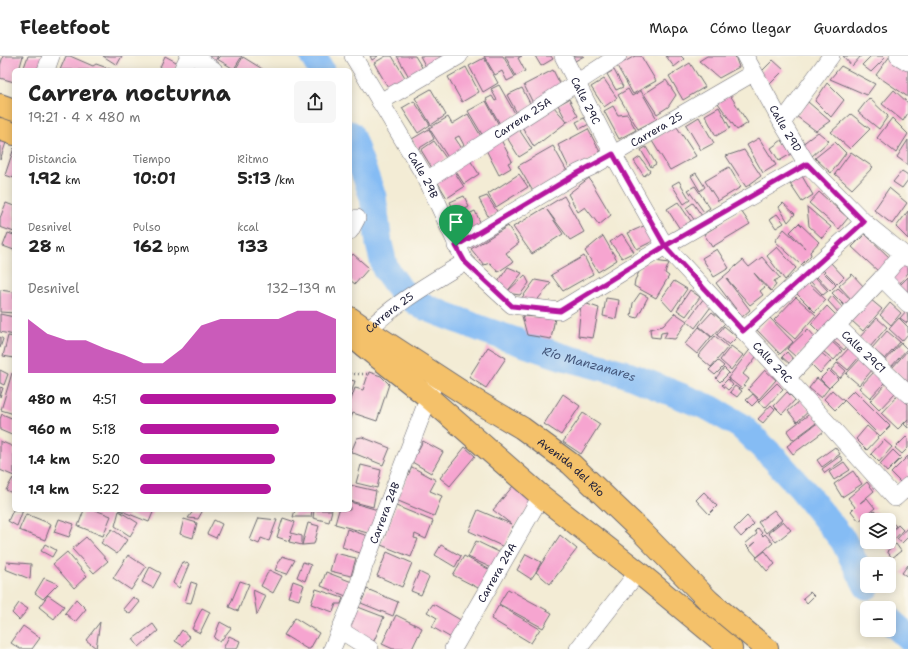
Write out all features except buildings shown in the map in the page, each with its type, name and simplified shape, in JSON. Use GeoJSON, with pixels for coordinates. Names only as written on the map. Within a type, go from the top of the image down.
{"type":"FeatureCollection","features":[{"type":"Feature","properties":{"kind":"main road"},"geometry":{"type":"LineString","coordinates":[[0,105],[12,109]]}},
{"type":"Feature","properties":{"kind":"main road"},"geometry":{"type":"LineString","coordinates":[[0,129],[12,133]]}},
{"type":"Feature","properties":{"kind":"main road","name":"Avenida del Río"},"geometry":{"type":"LineString","coordinates":[[352,322],[358,335],[381,360],[428,397],[541,496],[638,572],[731,649]]}},
{"type":"Feature","properties":{"kind":"main road","name":"Avenida del Río"},"geometry":{"type":"LineString","coordinates":[[358,335],[438,376],[468,396],[522,428],[571,464],[640,530],[709,601],[767,649]]}},
{"type":"Feature","properties":{"kind":"street"},"geometry":{"type":"LineString","coordinates":[[47,68],[51,56]]}},
{"type":"Feature","properties":{"kind":"street"},"geometry":{"type":"LineString","coordinates":[[183,68],[189,56]]}},
{"type":"Feature","properties":{"kind":"street"},"geometry":{"type":"LineString","coordinates":[[193,56],[211,68]]}},
{"type":"Feature","properties":{"kind":"street","name":"Calle 29B"},"geometry":{"type":"LineString","coordinates":[[353,56],[427,180],[456,246],[465,262],[512,306],[560,311],[665,246]]}},
{"type":"Feature","properties":{"kind":"street"},"geometry":{"type":"LineString","coordinates":[[380,102],[458,56]]}},
{"type":"Feature","properties":{"kind":"street","name":"Calle 29C"},"geometry":{"type":"LineString","coordinates":[[563,56],[613,154],[665,246],[894,498],[908,486]]}},
{"type":"Feature","properties":{"kind":"street","name":"Carrera 25A"},"geometry":{"type":"LineString","coordinates":[[427,180],[618,56]]}},
{"type":"Feature","properties":{"kind":"street","name":"Calle 29D"},"geometry":{"type":"LineString","coordinates":[[745,56],[753,73],[807,164],[864,222],[905,256]]}},
{"type":"Feature","properties":{"kind":"street"},"geometry":{"type":"LineString","coordinates":[[782,123],[831,56]]}},
{"type":"Feature","properties":{"kind":"street"},"geometry":{"type":"LineString","coordinates":[[898,56],[908,62]]}},
{"type":"Feature","properties":{"kind":"street","name":"Carrera 25"},"geometry":{"type":"LineString","coordinates":[[456,246],[578,173],[753,73]]}},
{"type":"Feature","properties":{"kind":"street"},"geometry":{"type":"LineString","coordinates":[[665,246],[807,164]]}},
{"type":"Feature","properties":{"kind":"street"},"geometry":{"type":"LineString","coordinates":[[743,331],[864,222]]}},
{"type":"Feature","properties":{"kind":"street","name":"Calle 29C1"},"geometry":{"type":"LineString","coordinates":[[786,378],[905,256]]}},
{"type":"Feature","properties":{"kind":"street","name":"Carrera 25"},"geometry":{"type":"LineString","coordinates":[[358,335],[390,310],[465,262]]}},
{"type":"Feature","properties":{"kind":"street"},"geometry":{"type":"LineString","coordinates":[[882,278],[908,304]]}},
{"type":"Feature","properties":{"kind":"street","name":"Calle 29C1"},"geometry":{"type":"LineString","coordinates":[[837,326],[908,394]]}},
{"type":"Feature","properties":{"kind":"street","name":"Carrera 24B"},"geometry":{"type":"LineString","coordinates":[[332,649],[357,590],[364,566],[428,397],[438,376]]}},
{"type":"Feature","properties":{"kind":"street","name":"Carrera 24A"},"geometry":{"type":"LineString","coordinates":[[453,649],[541,496]]}},
{"type":"Feature","properties":{"kind":"street"},"geometry":{"type":"LineString","coordinates":[[578,649],[638,572]]}},
{"type":"Feature","properties":{"kind":"street"},"geometry":{"type":"LineString","coordinates":[[340,630],[370,649]]}},
{"type":"Feature","properties":{"kind":"waterway","name":"Río Manzanares"},"geometry":{"type":"LineString","coordinates":[[313,56],[320,68]]}},
{"type":"Feature","properties":{"kind":"waterway","name":"Río Manzanares"},"geometry":{"type":"LineString","coordinates":[[352,139],[373,197],[379,244],[385,268],[401,291],[422,306],[484,330],[560,356],[623,373],[710,408],[741,426],[774,458],[802,489],[843,540],[860,573]]}},
{"type":"Feature","properties":{"kind":"waterway","name":"Río Manzanares"},"geometry":{"type":"LineString","coordinates":[[896,626],[908,637]]}},
{"type":"Feature","properties":{"kind":"route"},"geometry":{"type":"LineString","coordinates":[[456,246],[465,262],[512,306],[560,311],[665,246],[743,331],[864,222],[807,164],[665,246],[613,154],[578,173],[456,246]]}}]}
